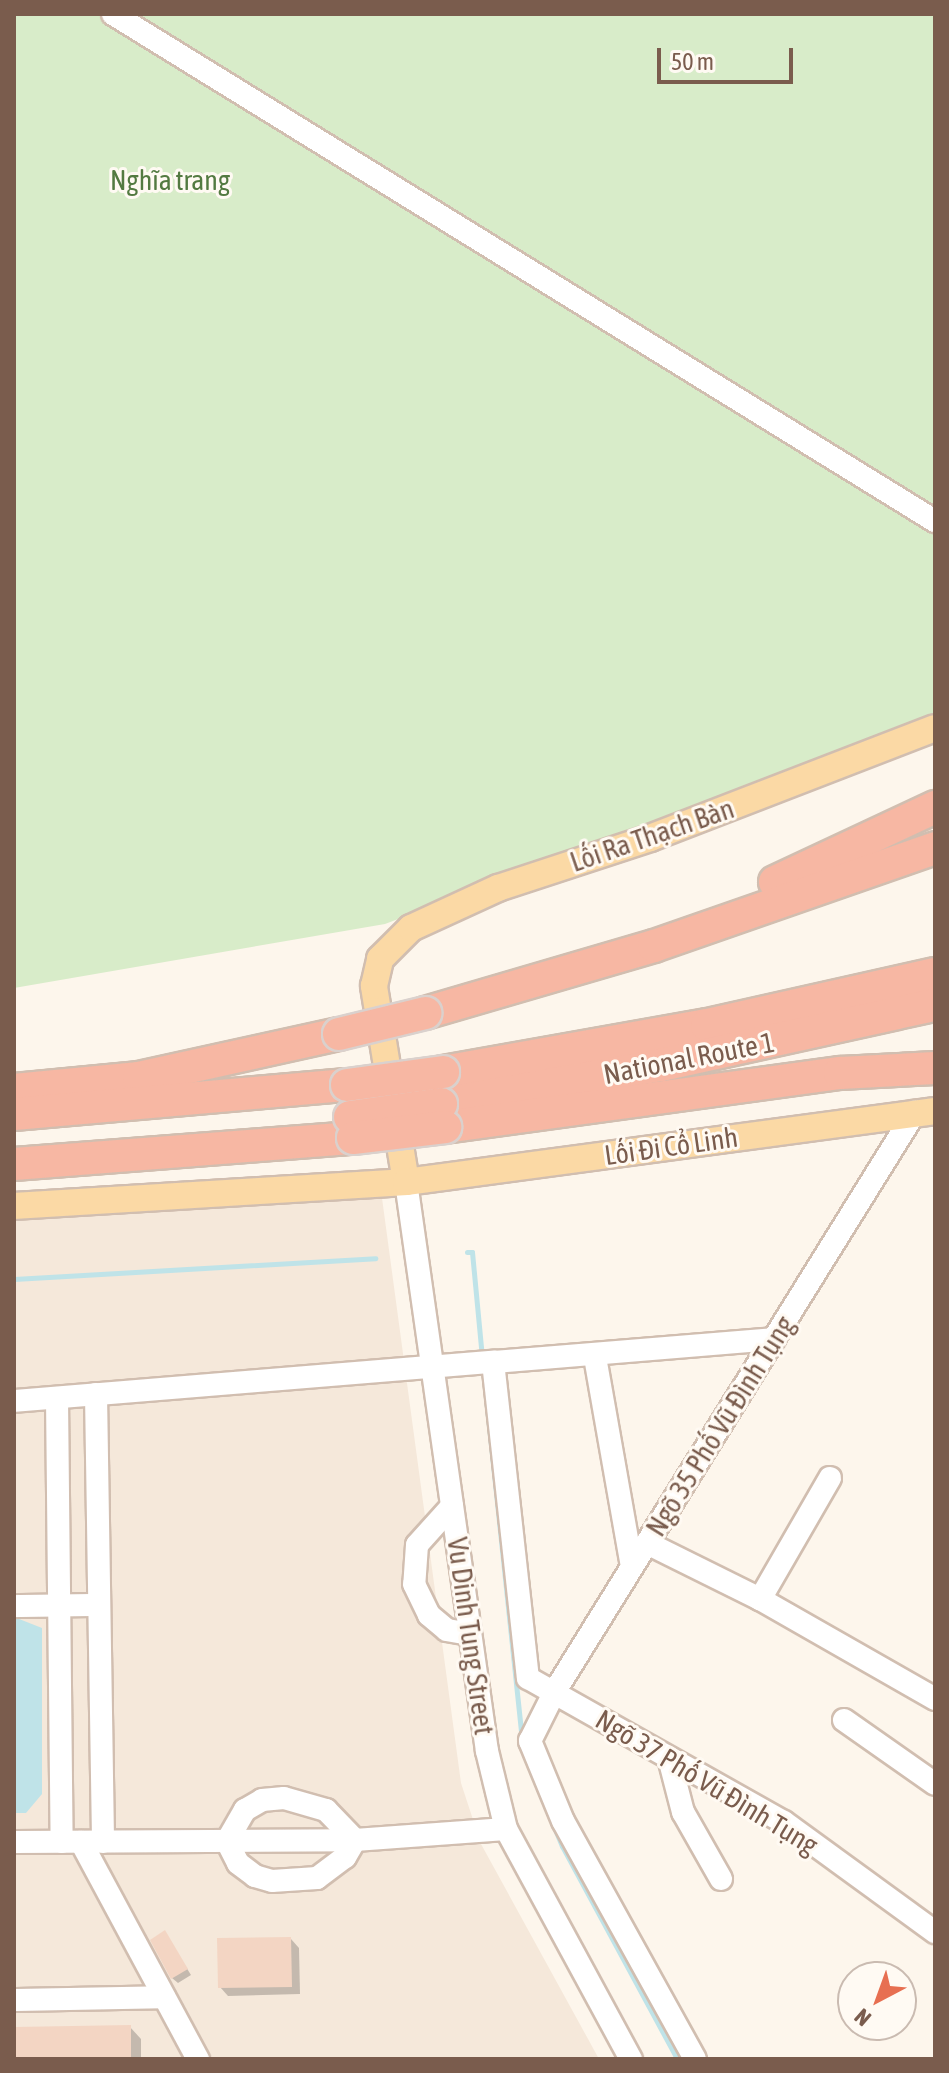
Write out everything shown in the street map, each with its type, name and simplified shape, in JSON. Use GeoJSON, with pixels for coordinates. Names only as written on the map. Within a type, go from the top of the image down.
{"type":"FeatureCollection","features":[{"type":"Feature","properties":{"kind":"highway"},"geometry":{"type":"LineString","coordinates":[[482,998],[675,925],[935,807]]}},
{"type":"Feature","properties":{"kind":"highway"},"geometry":{"type":"LineString","coordinates":[[14,1090],[139,1078],[425,1013],[654,946],[935,848]]}},
{"type":"Feature","properties":{"kind":"highway","name":"National Route 1"},"geometry":{"type":"LineString","coordinates":[[443,1101],[707,1025],[935,974]]}},
{"type":"Feature","properties":{"kind":"highway","name":"National Route 1"},"geometry":{"type":"LineString","coordinates":[[443,1101],[661,1065],[935,1005]]}},
{"type":"Feature","properties":{"kind":"highway"},"geometry":{"type":"LineString","coordinates":[[14,1164],[352,1128],[443,1101],[931,1068]]}},
{"type":"Feature","properties":{"kind":"highway"},"geometry":{"type":"LineString","coordinates":[[14,1114],[347,1085],[443,1101]]}},
{"type":"Feature","properties":{"kind":"highway"},"geometry":{"type":"LineString","coordinates":[[14,1148],[352,1128]]}},
{"type":"Feature","properties":{"kind":"main road","name":"Lối Ra Thạch Bàn"},"geometry":{"type":"LineString","coordinates":[[406,1182],[374,986],[380,959],[433,914],[935,728]]}},
{"type":"Feature","properties":{"kind":"main road","name":"Lối Đi Cổ Linh"},"geometry":{"type":"LineString","coordinates":[[14,1206],[406,1182],[921,1112]]}},
{"type":"Feature","properties":{"kind":"street"},"geometry":{"type":"LineString","coordinates":[[113,14],[935,521]]}},
{"type":"Feature","properties":{"kind":"street","name":"Ngõ 35 Phố Vũ Đình Tụng"},"geometry":{"type":"LineString","coordinates":[[695,2059],[563,1821],[530,1741],[555,1691],[632,1566],[868,1187],[921,1112]]}},
{"type":"Feature","properties":{"kind":"street","name":"Vu Dinh Tung Street"},"geometry":{"type":"LineString","coordinates":[[406,1182],[440,1364],[452,1506],[487,1751],[506,1829],[631,2059]]}},
{"type":"Feature","properties":{"kind":"street"},"geometry":{"type":"LineString","coordinates":[[14,1401],[440,1364],[595,1357],[774,1339]]}},
{"type":"Feature","properties":{"kind":"street"},"geometry":{"type":"LineString","coordinates":[[595,1357],[632,1566]]}},
{"type":"Feature","properties":{"kind":"street","name":"Ngõ 37 Phố Vũ Đình Tụng"},"geometry":{"type":"LineString","coordinates":[[493,1362],[528,1678],[784,1822],[935,1932]]}},
{"type":"Feature","properties":{"kind":"street"},"geometry":{"type":"LineString","coordinates":[[82,1842],[99,1605],[96,1394]]}},
{"type":"Feature","properties":{"kind":"street"},"geometry":{"type":"LineString","coordinates":[[57,1398],[59,1605],[82,1842],[198,2059]]}},
{"type":"Feature","properties":{"kind":"street"},"geometry":{"type":"LineString","coordinates":[[760,1599],[830,1478]]}},
{"type":"Feature","properties":{"kind":"street"},"geometry":{"type":"LineString","coordinates":[[452,1506],[417,1545],[414,1584],[429,1615],[447,1630],[470,1634]]}},
{"type":"Feature","properties":{"kind":"street"},"geometry":{"type":"LineString","coordinates":[[647,1543],[760,1599],[935,1699]]}},
{"type":"Feature","properties":{"kind":"street"},"geometry":{"type":"LineString","coordinates":[[14,1606],[99,1605]]}},
{"type":"Feature","properties":{"kind":"street"},"geometry":{"type":"LineString","coordinates":[[844,1720],[935,1784]]}},
{"type":"Feature","properties":{"kind":"street"},"geometry":{"type":"LineString","coordinates":[[669,1758],[683,1812],[721,1879]]}},
{"type":"Feature","properties":{"kind":"street"},"geometry":{"type":"LineString","coordinates":[[227,1841],[245,1810],[262,1800],[284,1798],[326,1810],[355,1840]]}},
{"type":"Feature","properties":{"kind":"street"},"geometry":{"type":"LineString","coordinates":[[14,1842],[355,1840],[506,1829]]}},
{"type":"Feature","properties":{"kind":"street"},"geometry":{"type":"LineString","coordinates":[[227,1841],[238,1863],[255,1876],[295,1881],[317,1878],[332,1869],[355,1840]]}},
{"type":"Feature","properties":{"kind":"street"},"geometry":{"type":"LineString","coordinates":[[14,2000],[164,1997]]}},
{"type":"Feature","properties":{"kind":"shaded area"},"geometry":{"type":"Polygon","coordinates":[[[382,1198],[461,1783],[481,1844],[599,2059],[14,2059],[14,1199],[382,1198]]]}},
{"type":"Feature","properties":{"kind":"green space","name":"Nghĩa trang"},"geometry":{"type":"Polygon","coordinates":[[[14,14],[935,14],[935,715],[385,924],[14,988],[14,14]]]}},
{"type":"Feature","properties":{"kind":"water"},"geometry":{"type":"Polygon","coordinates":[[[14,1617],[42,1628],[42,1794],[26,1813],[14,1813],[14,1617]]]}},
{"type":"Feature","properties":{"kind":"building"},"geometry":{"type":"Polygon","coordinates":[[[165,1930],[188,1969],[171,1979],[150,1940],[165,1930]]]}},
{"type":"Feature","properties":{"kind":"building"},"geometry":{"type":"Polygon","coordinates":[[[291,1937],[292,1987],[218,1988],[217,1938],[291,1937]]]}},
{"type":"Feature","properties":{"kind":"building"},"geometry":{"type":"Polygon","coordinates":[[[131,2025],[131,2059],[14,2059],[14,2027],[131,2025]]]}},
{"type":"Feature","properties":{"kind":"waterway"},"geometry":{"type":"LineString","coordinates":[[467,1252],[472,1252],[482,1357]]}},
{"type":"Feature","properties":{"kind":"waterway"},"geometry":{"type":"LineString","coordinates":[[14,1279],[375,1258]]}},
{"type":"Feature","properties":{"kind":"waterway"},"geometry":{"type":"LineString","coordinates":[[486,1398],[522,1738]]}},
{"type":"Feature","properties":{"kind":"waterway"},"geometry":{"type":"LineString","coordinates":[[537,1786],[562,1846],[677,2059]]}}]}
